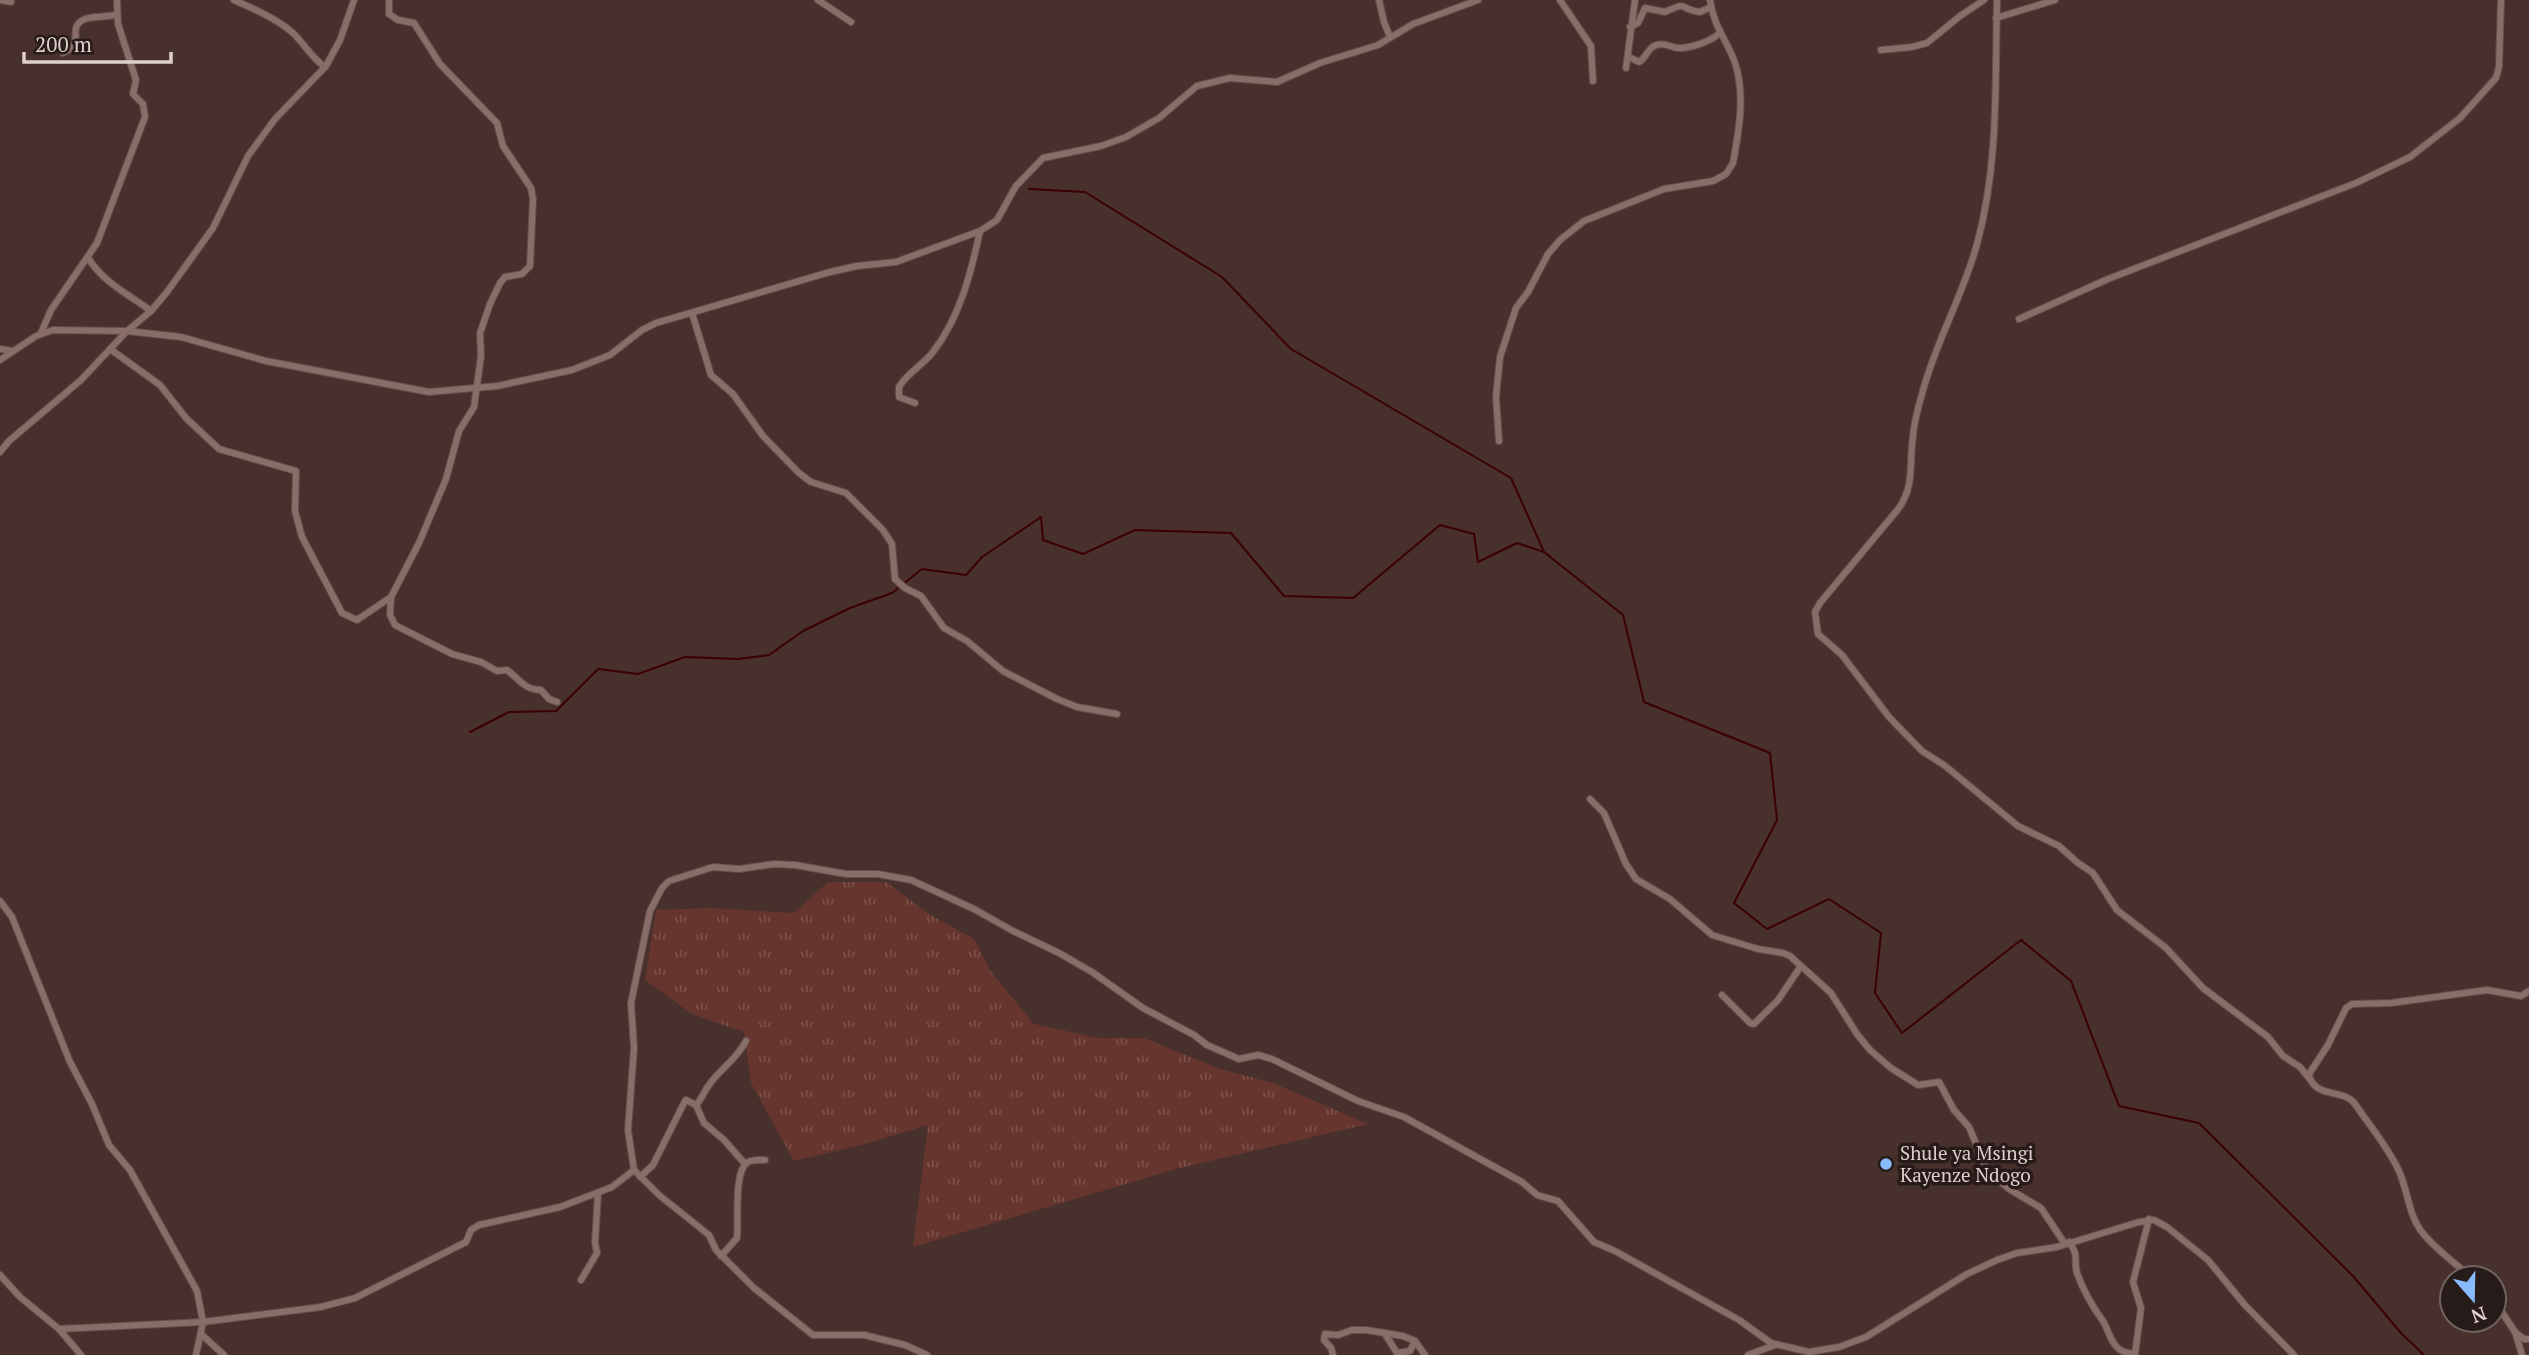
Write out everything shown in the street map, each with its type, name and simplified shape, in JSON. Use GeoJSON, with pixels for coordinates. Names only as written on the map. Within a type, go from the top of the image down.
{"type":"FeatureCollection","features":[{"type":"Feature","properties":{"kind":"street"},"geometry":{"type":"LineString","coordinates":[[1,0],[11,2]]}},
{"type":"Feature","properties":{"kind":"street"},"geometry":{"type":"LineString","coordinates":[[41,332],[51,310],[97,243],[145,117],[143,104],[134,94],[136,80],[117,14],[117,0]]}},
{"type":"Feature","properties":{"kind":"street"},"geometry":{"type":"LineString","coordinates":[[234,0],[287,29],[313,58],[325,67]]}},
{"type":"Feature","properties":{"kind":"street"},"geometry":{"type":"LineString","coordinates":[[0,452],[9,441],[81,380],[127,331],[151,311],[213,229],[253,148],[301,90],[325,67],[340,40],[354,0]]}},
{"type":"Feature","properties":{"kind":"street"},"geometry":{"type":"LineString","coordinates":[[389,0],[389,14],[398,20],[416,25],[440,64],[494,120],[503,146],[533,193],[531,261],[522,274],[505,277],[490,303],[480,333],[481,356],[474,407],[458,431],[446,479],[419,543],[391,597],[390,615],[394,625],[452,654],[497,671],[507,670],[524,685],[532,690],[541,690],[549,699],[557,702]]}},
{"type":"Feature","properties":{"kind":"street"},"geometry":{"type":"LineString","coordinates":[[818,0],[851,22]]}},
{"type":"Feature","properties":{"kind":"street"},"geometry":{"type":"LineString","coordinates":[[1379,0],[1390,37]]}},
{"type":"Feature","properties":{"kind":"street"},"geometry":{"type":"LineString","coordinates":[[0,360],[41,332],[53,330],[127,331],[181,337],[266,361],[429,392],[510,384],[584,366],[610,355],[647,327],[838,270],[897,262],[981,231],[997,220],[1013,190],[1043,158],[1101,146],[1126,137],[1159,118],[1191,91],[1206,83],[1230,78],[1277,82],[1320,63],[1378,45],[1413,24],[1478,0]]}},
{"type":"Feature","properties":{"kind":"street"},"geometry":{"type":"LineString","coordinates":[[1560,0],[1591,46],[1593,81]]}},
{"type":"Feature","properties":{"kind":"street"},"geometry":{"type":"LineString","coordinates":[[1626,68],[1635,0]]}},
{"type":"Feature","properties":{"kind":"street"},"geometry":{"type":"LineString","coordinates":[[1881,50],[1927,43],[1984,0]]}},
{"type":"Feature","properties":{"kind":"street"},"geometry":{"type":"LineString","coordinates":[[1997,0],[1994,140],[1989,194],[1970,266],[1921,395],[1912,437],[1912,471],[1908,493],[1899,508],[1820,603],[1815,612],[1818,634],[1842,655],[1889,717],[1922,751],[1944,765],[2018,826],[2059,846],[2093,873],[2118,910],[2166,948],[2203,988],[2268,1037],[2283,1056],[2296,1063],[2319,1089],[2354,1103],[2394,1162],[2418,1225],[2440,1251],[2455,1264]]}},
{"type":"Feature","properties":{"kind":"street"},"geometry":{"type":"LineString","coordinates":[[1996,18],[2055,0]]}},
{"type":"Feature","properties":{"kind":"street"},"geometry":{"type":"LineString","coordinates":[[2019,319],[2108,279],[2356,183],[2410,157],[2460,118],[2496,78],[2499,66],[2501,0]]}},
{"type":"Feature","properties":{"kind":"street"},"geometry":{"type":"LineString","coordinates":[[1499,441],[1496,397],[1500,357],[1516,308],[1528,292],[1548,254],[1560,240],[1584,221],[1664,189],[1713,181],[1726,174],[1733,163],[1740,87],[1733,58],[1718,33],[1710,4],[1700,12],[1681,4],[1665,12],[1645,8],[1638,23],[1630,27]]}},
{"type":"Feature","properties":{"kind":"street"},"geometry":{"type":"LineString","coordinates":[[63,54],[73,47],[77,40],[76,28],[79,23],[86,18],[106,18],[117,14]]}},
{"type":"Feature","properties":{"kind":"street"},"geometry":{"type":"LineString","coordinates":[[1629,57],[1639,62],[1657,45],[1688,47],[1712,40],[1718,33]]}},
{"type":"Feature","properties":{"kind":"street"},"geometry":{"type":"LineString","coordinates":[[915,403],[900,397],[899,387],[915,367],[933,352],[948,327],[965,292],[981,231]]}},
{"type":"Feature","properties":{"kind":"street"},"geometry":{"type":"LineString","coordinates":[[88,258],[112,286],[134,297],[151,311]]}},
{"type":"Feature","properties":{"kind":"street"},"geometry":{"type":"LineString","coordinates":[[692,313],[711,375],[733,394],[763,436],[799,473],[811,482],[846,493],[883,530],[892,544],[895,579],[921,596],[944,628],[967,641],[1003,671],[1057,699],[1077,707],[1117,714]]}},
{"type":"Feature","properties":{"kind":"street"},"geometry":{"type":"LineString","coordinates":[[0,349],[13,351]]}},
{"type":"Feature","properties":{"kind":"street"},"geometry":{"type":"LineString","coordinates":[[110,349],[160,385],[186,418],[219,449],[296,471],[296,519],[302,537],[342,613],[357,620],[391,597]]}},
{"type":"Feature","properties":{"kind":"street"},"geometry":{"type":"LineString","coordinates":[[1590,799],[1604,813],[1626,864],[1636,879],[1670,899],[1712,935],[1758,949],[1783,953],[1838,1001],[1857,1034],[1880,1059],[1918,1085],[1939,1082],[1954,1110],[1969,1127],[1987,1170],[2008,1189],[2041,1209],[2076,1253],[2077,1272],[2094,1312],[2103,1322],[2110,1338],[2123,1352],[2135,1354],[2141,1308],[2133,1282],[2149,1219]]}},
{"type":"Feature","properties":{"kind":"street"},"geometry":{"type":"LineString","coordinates":[[927,1355],[905,1345],[864,1335],[813,1335],[754,1288],[721,1256],[709,1235],[659,1195],[634,1170],[628,1130],[634,1048],[631,1003],[650,911],[662,888],[669,881],[713,867],[739,869],[786,864],[846,874],[889,876],[924,884],[946,898],[1052,948],[1143,1008],[1211,1047],[1239,1059],[1258,1055],[1272,1059],[1358,1101],[1404,1117],[1522,1182],[1537,1195],[1558,1201],[1600,1247],[1615,1251],[1728,1314],[1775,1345],[1812,1353],[1839,1347],[1866,1337],[1997,1259],[2067,1243],[2149,1219],[2167,1227],[2208,1260],[2244,1304],[2294,1355]]}},
{"type":"Feature","properties":{"kind":"street"},"geometry":{"type":"LineString","coordinates":[[0,901],[16,926],[70,1062],[109,1145],[130,1170],[197,1291],[203,1322],[196,1355]]}},
{"type":"Feature","properties":{"kind":"street"},"geometry":{"type":"LineString","coordinates":[[1722,995],[1754,1024],[1778,1000],[1801,966]]}},
{"type":"Feature","properties":{"kind":"street"},"geometry":{"type":"LineString","coordinates":[[2309,1078],[2310,1071],[2351,1003],[2391,1003],[2487,990],[2521,996],[2529,991]]}},
{"type":"Feature","properties":{"kind":"street"},"geometry":{"type":"LineString","coordinates":[[696,1104],[708,1085],[741,1051],[746,1041]]}},
{"type":"Feature","properties":{"kind":"street"},"geometry":{"type":"LineString","coordinates":[[640,1177],[653,1166],[686,1100],[696,1104],[704,1123],[724,1140],[745,1164]]}},
{"type":"Feature","properties":{"kind":"street"},"geometry":{"type":"LineString","coordinates":[[721,1256],[737,1238],[737,1187],[745,1164],[765,1160]]}},
{"type":"Feature","properties":{"kind":"street"},"geometry":{"type":"LineString","coordinates":[[59,1329],[203,1322],[321,1307],[355,1298],[466,1242],[471,1230],[479,1225],[560,1207],[612,1187],[634,1170]]}},
{"type":"Feature","properties":{"kind":"street"},"geometry":{"type":"LineString","coordinates":[[581,1280],[597,1253],[595,1242],[598,1193]]}},
{"type":"Feature","properties":{"kind":"street"},"geometry":{"type":"LineString","coordinates":[[0,1275],[20,1297],[59,1329],[80,1355]]}},
{"type":"Feature","properties":{"kind":"street"},"geometry":{"type":"LineString","coordinates":[[2508,1321],[2515,1332],[2522,1354]]}},
{"type":"Feature","properties":{"kind":"street"},"geometry":{"type":"LineString","coordinates":[[1333,1355],[1324,1340],[1325,1334],[1342,1335],[1352,1330],[1366,1330],[1403,1336],[1415,1341],[1425,1355]]}},
{"type":"Feature","properties":{"kind":"street"},"geometry":{"type":"LineString","coordinates":[[2515,1332],[2529,1341],[2522,1354]]}},
{"type":"Feature","properties":{"kind":"street"},"geometry":{"type":"LineString","coordinates":[[201,1334],[224,1355]]}},
{"type":"Feature","properties":{"kind":"street"},"geometry":{"type":"LineString","coordinates":[[1385,1334],[1396,1353],[1410,1351],[1415,1341]]}},
{"type":"Feature","properties":{"kind":"street"},"geometry":{"type":"LineString","coordinates":[[1748,1355],[1775,1345]]}},
{"type":"Feature","properties":{"kind":"green space"},"geometry":{"type":"Polygon","coordinates":[[[828,882],[886,882],[929,914],[974,939],[991,972],[1034,1024],[1098,1038],[1144,1038],[1220,1069],[1273,1083],[1368,1124],[1176,1169],[913,1247],[928,1125],[794,1161],[751,1083],[744,1032],[692,1014],[645,980],[656,910],[710,908],[794,913],[828,882]]]}},
{"type":"Feature","properties":{"kind":"waterway"},"geometry":{"type":"LineString","coordinates":[[1029,189],[1085,192],[1222,277],[1291,349],[1511,478],[1544,552]]}},
{"type":"Feature","properties":{"kind":"waterway"},"geometry":{"type":"LineString","coordinates":[[470,732],[509,712],[556,711],[598,669],[638,674],[685,657],[738,659],[769,655],[803,631],[850,608],[892,593],[922,569],[966,575],[982,557],[1041,517],[1043,540],[1083,554],[1135,530],[1231,533],[1284,596],[1353,598],[1440,525],[1474,534],[1478,562],[1517,543],[1544,552],[1623,615],[1644,702],[1770,753],[1777,820],[1734,903],[1767,929],[1829,899],[1881,933],[1875,993],[1902,1033],[2021,940],[2071,981],[2119,1106],[2199,1123],[2353,1276],[2401,1333],[2424,1355]]}},
{"type":"Feature","properties":{"kind":"place","name":"Shule ya Msingi Kayenze Ndogo"},"geometry":{"type":"Point","coordinates":[1886,1164]}}]}
